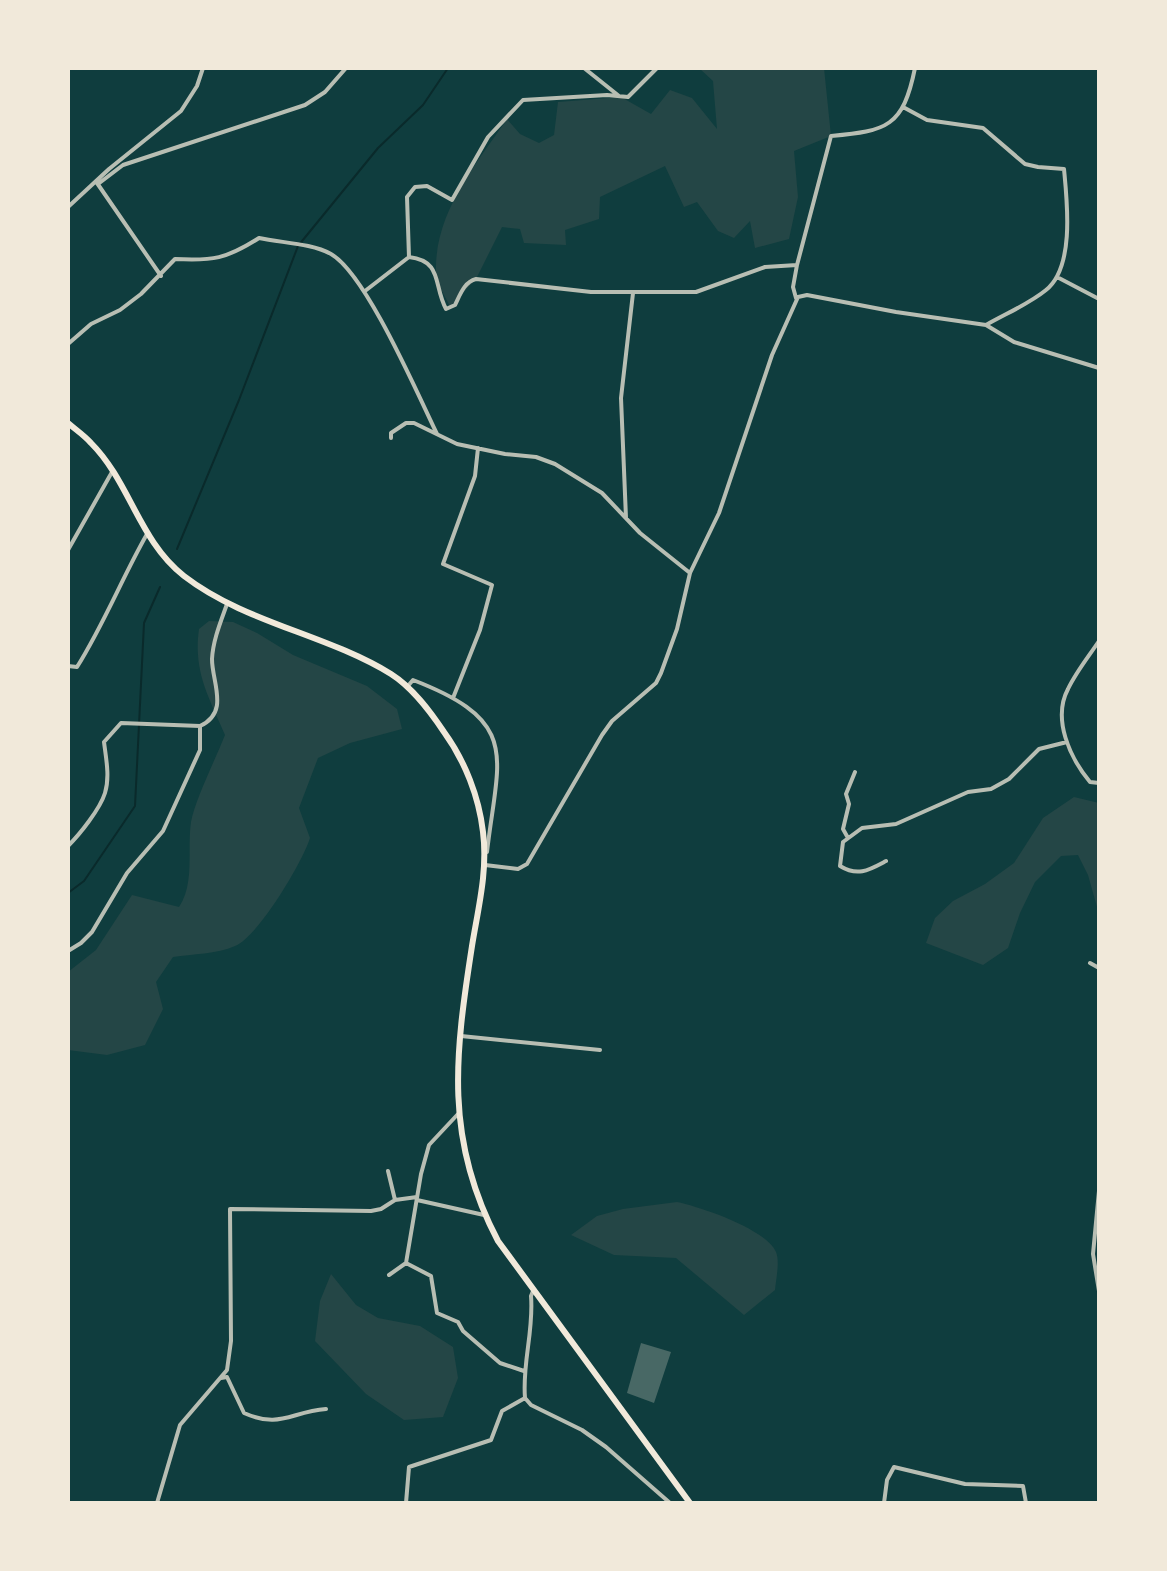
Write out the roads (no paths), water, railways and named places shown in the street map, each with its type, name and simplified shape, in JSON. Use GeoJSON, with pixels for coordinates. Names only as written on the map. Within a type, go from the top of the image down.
{"type":"FeatureCollection","features":[{"type":"Feature","properties":{"kind":"highway"},"geometry":{"type":"LineString","coordinates":[[68,423],[92,443],[112,471],[147,534],[165,559],[184,576],[227,603],[393,675],[434,718],[452,744],[477,800],[483,831],[485,865],[459,1036],[456,1079],[458,1114],[484,1215],[498,1241],[690,1503]]}},
{"type":"Feature","properties":{"kind":"street"},"geometry":{"type":"LineString","coordinates":[[68,207],[181,111],[197,86],[203,68]]}},
{"type":"Feature","properties":{"kind":"street"},"geometry":{"type":"LineString","coordinates":[[97,182],[123,165],[305,105],[325,92],[346,68]]}},
{"type":"Feature","properties":{"kind":"street"},"geometry":{"type":"LineString","coordinates":[[584,68],[621,97]]}},
{"type":"Feature","properties":{"kind":"street"},"geometry":{"type":"LineString","coordinates":[[409,257],[407,197],[410,192],[415,187],[427,186],[452,200],[488,137],[523,100],[607,95],[628,97],[657,68]]}},
{"type":"Feature","properties":{"kind":"street"},"geometry":{"type":"LineString","coordinates":[[407,687],[413,680],[453,698],[476,714],[494,737],[498,779],[485,865],[518,869],[527,864],[607,728],[656,683],[677,629],[690,573],[719,513],[772,355],[797,299],[793,287],[797,265],[831,136],[875,132],[892,119],[903,107],[915,68]]}},
{"type":"Feature","properties":{"kind":"street"},"geometry":{"type":"LineString","coordinates":[[903,107],[927,120],[983,128],[1025,164],[1064,169],[1069,218],[1057,277],[1047,290],[986,325]]}},
{"type":"Feature","properties":{"kind":"street"},"geometry":{"type":"LineString","coordinates":[[97,182],[161,276]]}},
{"type":"Feature","properties":{"kind":"street"},"geometry":{"type":"LineString","coordinates":[[68,344],[91,324],[120,310],[161,276],[175,259],[216,260],[234,254],[259,238],[330,254],[345,265],[365,291],[437,434]]}},
{"type":"Feature","properties":{"kind":"street"},"geometry":{"type":"LineString","coordinates":[[365,291],[409,257],[422,259],[432,267],[446,309],[455,305],[462,290],[476,279],[591,292],[696,292],[765,267],[797,265]]}},
{"type":"Feature","properties":{"kind":"street"},"geometry":{"type":"LineString","coordinates":[[1057,277],[1098,297]]}},
{"type":"Feature","properties":{"kind":"street"},"geometry":{"type":"LineString","coordinates":[[626,519],[621,398],[633,293]]}},
{"type":"Feature","properties":{"kind":"street"},"geometry":{"type":"LineString","coordinates":[[797,299],[807,295],[986,325],[1014,342],[1099,368]]}},
{"type":"Feature","properties":{"kind":"street"},"geometry":{"type":"LineString","coordinates":[[391,438],[391,433],[406,423],[414,423],[457,444],[536,457],[555,464],[602,493],[626,519],[690,573]]}},
{"type":"Feature","properties":{"kind":"street"},"geometry":{"type":"LineString","coordinates":[[453,698],[480,630],[492,585],[443,564],[475,476],[478,448]]}},
{"type":"Feature","properties":{"kind":"street"},"geometry":{"type":"LineString","coordinates":[[68,550],[112,471]]}},
{"type":"Feature","properties":{"kind":"street"},"geometry":{"type":"LineString","coordinates":[[68,666],[77,667],[98,635],[120,581],[147,534]]}},
{"type":"Feature","properties":{"kind":"street"},"geometry":{"type":"LineString","coordinates":[[68,846],[80,835],[105,794],[108,764],[104,742],[121,723],[200,726],[213,716],[218,702],[212,659],[227,603]]}},
{"type":"Feature","properties":{"kind":"street"},"geometry":{"type":"LineString","coordinates":[[1099,641],[1068,689],[1064,701],[1064,729],[1078,768],[1090,782],[1099,783]]}},
{"type":"Feature","properties":{"kind":"street"},"geometry":{"type":"LineString","coordinates":[[68,951],[92,932],[127,873],[163,831],[200,750],[200,726]]}},
{"type":"Feature","properties":{"kind":"street"},"geometry":{"type":"LineString","coordinates":[[886,861],[868,871],[851,873],[840,866],[843,842],[862,828],[896,824],[968,792],[991,789],[1009,779],[1039,749],[1067,742]]}},
{"type":"Feature","properties":{"kind":"street"},"geometry":{"type":"LineString","coordinates":[[848,838],[843,829],[849,804],[846,794],[855,772]]}},
{"type":"Feature","properties":{"kind":"street"},"geometry":{"type":"LineString","coordinates":[[1090,963],[1099,968]]}},
{"type":"Feature","properties":{"kind":"street"},"geometry":{"type":"LineString","coordinates":[[459,1036],[600,1050]]}},
{"type":"Feature","properties":{"kind":"street"},"geometry":{"type":"LineString","coordinates":[[389,1275],[406,1263],[429,1145],[458,1114]]}},
{"type":"Feature","properties":{"kind":"street"},"geometry":{"type":"LineString","coordinates":[[388,1171],[395,1200]]}},
{"type":"Feature","properties":{"kind":"street"},"geometry":{"type":"LineString","coordinates":[[1099,1191],[1093,1254],[1099,1291]]}},
{"type":"Feature","properties":{"kind":"street"},"geometry":{"type":"LineString","coordinates":[[157,1503],[180,1425],[227,1370],[230,1356],[230,1209],[371,1211],[395,1200],[417,1199],[484,1215]]}},
{"type":"Feature","properties":{"kind":"street"},"geometry":{"type":"LineString","coordinates":[[406,1263],[431,1276],[437,1313],[458,1322],[463,1331],[500,1363],[524,1371]]}},
{"type":"Feature","properties":{"kind":"street"},"geometry":{"type":"LineString","coordinates":[[534,1289],[531,1296],[531,1337],[524,1371],[525,1398],[531,1405],[582,1430],[606,1447],[670,1503]]}},
{"type":"Feature","properties":{"kind":"street"},"geometry":{"type":"LineString","coordinates":[[218,1379],[227,1377],[244,1413],[267,1421],[326,1409]]}},
{"type":"Feature","properties":{"kind":"street"},"geometry":{"type":"LineString","coordinates":[[406,1503],[409,1467],[491,1440],[502,1411],[525,1398]]}},
{"type":"Feature","properties":{"kind":"street"},"geometry":{"type":"LineString","coordinates":[[884,1503],[887,1480],[894,1467],[965,1484],[1023,1486],[1026,1503]]}},
{"type":"Feature","properties":{"kind":"waterway"},"geometry":{"type":"LineString","coordinates":[[177,549],[298,246],[378,148],[423,105],[448,68]]}},
{"type":"Feature","properties":{"kind":"waterway"},"geometry":{"type":"LineString","coordinates":[[68,893],[84,881],[135,806],[144,623],[160,587]]}}]}
